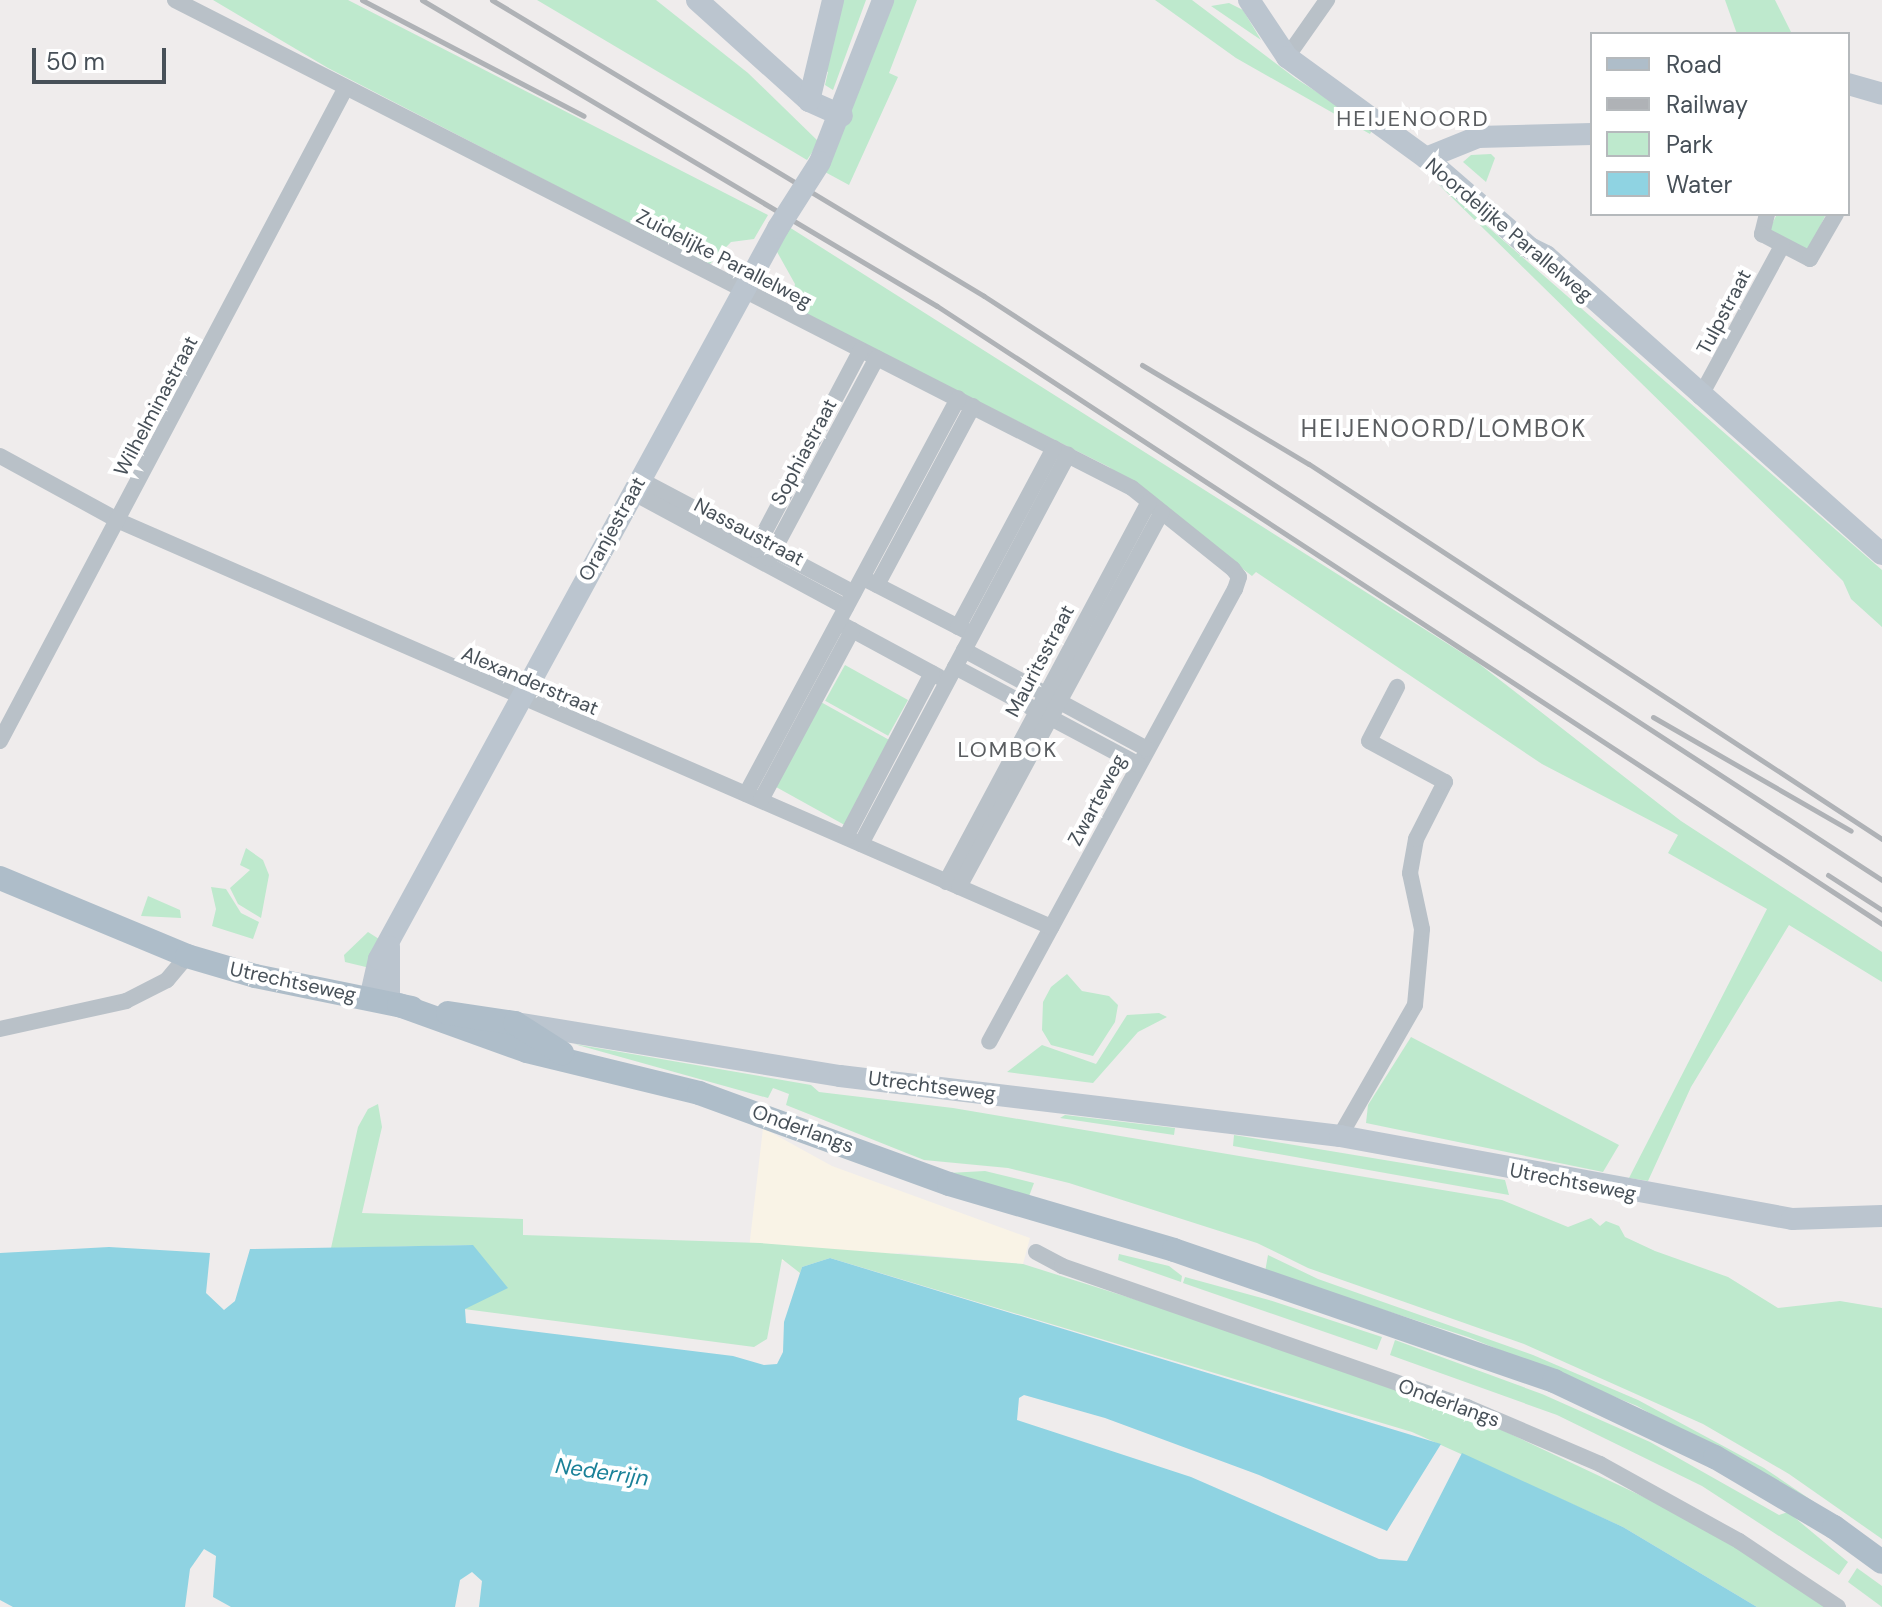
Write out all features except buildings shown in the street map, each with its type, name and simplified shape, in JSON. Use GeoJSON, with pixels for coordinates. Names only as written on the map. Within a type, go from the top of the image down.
{"type":"FeatureCollection","features":[{"type":"Feature","properties":{"kind":"main road","name":"Utrechtseweg"},"geometry":{"type":"LineString","coordinates":[[0,878],[187,956],[255,976],[515,1023]]}},
{"type":"Feature","properties":{"kind":"main road","name":"Onderlangs"},"geometry":{"type":"LineString","coordinates":[[386,1002],[527,1051],[699,1093],[989,1196],[1106,1246],[1216,1267],[1554,1381],[1701,1450],[1882,1562]]}},
{"type":"Feature","properties":{"kind":"main road","name":"Onderlangs"},"geometry":{"type":"LineString","coordinates":[[515,1023],[565,1054],[615,1071]]}},
{"type":"Feature","properties":{"kind":"main road","name":"Onderlangs"},"geometry":{"type":"LineString","coordinates":[[1780,1497],[1882,1579]]}},
{"type":"Feature","properties":{"kind":"street","name":"Zuidelijke Parallelweg"},"geometry":{"type":"LineString","coordinates":[[175,0],[1061,452],[1155,507],[1239,577]]}},
{"type":"Feature","properties":{"kind":"street"},"geometry":{"type":"LineString","coordinates":[[697,0],[809,101],[842,116],[883,0]]}},
{"type":"Feature","properties":{"kind":"street"},"geometry":{"type":"LineString","coordinates":[[809,101],[833,0]]}},
{"type":"Feature","properties":{"kind":"street","name":"Noordelijke Parallelweg"},"geometry":{"type":"LineString","coordinates":[[1249,0],[1287,57],[1426,158],[1530,248],[1546,256],[1700,397],[1882,554]]}},
{"type":"Feature","properties":{"kind":"street"},"geometry":{"type":"LineString","coordinates":[[1287,57],[1327,0]]}},
{"type":"Feature","properties":{"kind":"street"},"geometry":{"type":"LineString","coordinates":[[1850,85],[1882,94]]}},
{"type":"Feature","properties":{"kind":"street","name":"Wilhelminastraat"},"geometry":{"type":"LineString","coordinates":[[0,741],[345,89]]}},
{"type":"Feature","properties":{"kind":"street","name":"Oranjestraat"},"geometry":{"type":"LineString","coordinates":[[386,1002],[379,959],[389,946],[742,291],[820,162],[842,116]]}},
{"type":"Feature","properties":{"kind":"street"},"geometry":{"type":"LineString","coordinates":[[1426,158],[1478,137],[1590,134]]}},
{"type":"Feature","properties":{"kind":"street"},"geometry":{"type":"LineString","coordinates":[[1766,216],[1762,234],[1810,259],[1835,216]]}},
{"type":"Feature","properties":{"kind":"street","name":"Tulpstraat"},"geometry":{"type":"LineString","coordinates":[[1700,397],[1782,246]]}},
{"type":"Feature","properties":{"kind":"street","name":"Sophiastraat"},"geometry":{"type":"LineString","coordinates":[[763,553],[861,350]]}},
{"type":"Feature","properties":{"kind":"street","name":"Sophiastraat"},"geometry":{"type":"LineString","coordinates":[[763,553],[877,358]]}},
{"type":"Feature","properties":{"kind":"street"},"geometry":{"type":"LineString","coordinates":[[870,581],[958,398]]}},
{"type":"Feature","properties":{"kind":"street"},"geometry":{"type":"LineString","coordinates":[[754,797],[848,613],[973,406]]}},
{"type":"Feature","properties":{"kind":"street"},"geometry":{"type":"LineString","coordinates":[[853,841],[945,674],[964,650],[965,630],[1061,452]]}},
{"type":"Feature","properties":{"kind":"street","name":"Alexanderstraat"},"geometry":{"type":"LineString","coordinates":[[0,456],[119,521],[520,699],[1051,927]]}},
{"type":"Feature","properties":{"kind":"street","name":"Nassaustraat"},"geometry":{"type":"LineString","coordinates":[[636,485],[763,553],[848,613],[945,674],[1044,714],[1139,765]]}},
{"type":"Feature","properties":{"kind":"street","name":"Mauritsstraat"},"geometry":{"type":"LineString","coordinates":[[953,885],[1155,507]]}},
{"type":"Feature","properties":{"kind":"street","name":"Zwarteweg"},"geometry":{"type":"LineString","coordinates":[[989,1042],[1239,577]]}},
{"type":"Feature","properties":{"kind":"street"},"geometry":{"type":"LineString","coordinates":[[870,581],[965,630]]}},
{"type":"Feature","properties":{"kind":"street"},"geometry":{"type":"LineString","coordinates":[[964,650],[1147,749]]}},
{"type":"Feature","properties":{"kind":"street"},"geometry":{"type":"LineString","coordinates":[[1340,1136],[1415,1005],[1422,929],[1410,873],[1416,839],[1445,782],[1369,741],[1397,687]]}},
{"type":"Feature","properties":{"kind":"street"},"geometry":{"type":"LineString","coordinates":[[0,1029],[126,1001],[167,980],[187,956]]}},
{"type":"Feature","properties":{"kind":"street","name":"Utrechtseweg"},"geometry":{"type":"LineString","coordinates":[[515,1023],[840,1076],[1340,1136],[1707,1207],[1803,1220],[1882,1216]]}},
{"type":"Feature","properties":{"kind":"street","name":"Onderlangs"},"geometry":{"type":"LineString","coordinates":[[1036,1252],[1062,1266],[1467,1407],[1600,1464],[1739,1541],[1838,1607]]}},
{"type":"Feature","properties":{"kind":"shaded area"},"geometry":{"type":"Polygon","coordinates":[[[763,1128],[832,1166],[1030,1238],[1023,1264],[901,1253],[803,1263],[748,1257],[763,1128]]]}},
{"type":"Feature","properties":{"kind":"green space"},"geometry":{"type":"Polygon","coordinates":[[[213,0],[348,0],[768,215],[754,239],[731,242],[709,265],[328,68],[213,0]]]}},
{"type":"Feature","properties":{"kind":"green space"},"geometry":{"type":"Polygon","coordinates":[[[537,0],[656,0],[748,73],[819,142],[807,160],[537,0]]]}},
{"type":"Feature","properties":{"kind":"green space"},"geometry":{"type":"Polygon","coordinates":[[[837,0],[866,0],[833,90],[825,85],[828,72],[824,70],[837,0]]]}},
{"type":"Feature","properties":{"kind":"green space"},"geometry":{"type":"Polygon","coordinates":[[[892,0],[917,0],[889,73],[898,77],[849,185],[825,172],[892,0]]]}},
{"type":"Feature","properties":{"kind":"green space"},"geometry":{"type":"Polygon","coordinates":[[[1155,0],[1192,0],[1295,78],[1373,128],[1370,134],[1236,58],[1155,0]]]}},
{"type":"Feature","properties":{"kind":"green space"},"geometry":{"type":"Polygon","coordinates":[[[1725,0],[1775,0],[1791,32],[1736,32],[1725,0]]]}},
{"type":"Feature","properties":{"kind":"green space"},"geometry":{"type":"Polygon","coordinates":[[[1229,3],[1243,10],[1261,40],[1211,6],[1229,3]]]}},
{"type":"Feature","properties":{"kind":"green space"},"geometry":{"type":"Polygon","coordinates":[[[1491,154],[1495,158],[1486,182],[1463,162],[1471,155],[1491,154]]]}},
{"type":"Feature","properties":{"kind":"green space"},"geometry":{"type":"Polygon","coordinates":[[[1435,181],[1882,570],[1882,627],[1851,599],[1843,581],[1435,181]]]}},
{"type":"Feature","properties":{"kind":"green space"},"geometry":{"type":"Polygon","coordinates":[[[1776,216],[1825,216],[1808,252],[1768,232],[1776,216]]]}},
{"type":"Feature","properties":{"kind":"green space"},"geometry":{"type":"Polygon","coordinates":[[[789,227],[1478,663],[1681,821],[1882,952],[1882,982],[1789,925],[1691,1087],[1648,1181],[1629,1178],[1767,909],[1668,853],[1678,835],[1542,764],[1256,572],[1252,576],[1109,467],[791,308],[795,284],[776,250],[789,227]]]}},
{"type":"Feature","properties":{"kind":"green space"},"geometry":{"type":"Polygon","coordinates":[[[845,665],[908,700],[888,736],[825,701],[845,665]]]}},
{"type":"Feature","properties":{"kind":"green space"},"geometry":{"type":"Polygon","coordinates":[[[819,701],[892,741],[845,825],[772,785],[819,701]]]}},
{"type":"Feature","properties":{"kind":"green space"},"geometry":{"type":"Polygon","coordinates":[[[246,848],[263,860],[269,875],[261,918],[238,904],[230,888],[250,870],[240,865],[246,848]]]}},
{"type":"Feature","properties":{"kind":"green space"},"geometry":{"type":"Polygon","coordinates":[[[211,887],[226,889],[241,913],[259,922],[253,939],[212,926],[216,909],[211,887]]]}},
{"type":"Feature","properties":{"kind":"green space"},"geometry":{"type":"Polygon","coordinates":[[[148,896],[180,910],[181,918],[141,916],[148,896]]]}},
{"type":"Feature","properties":{"kind":"green space"},"geometry":{"type":"Polygon","coordinates":[[[368,932],[379,939],[370,968],[345,962],[344,955],[368,932]]]}},
{"type":"Feature","properties":{"kind":"green space"},"geometry":{"type":"Polygon","coordinates":[[[1067,974],[1082,991],[1109,996],[1118,1005],[1115,1022],[1093,1056],[1051,1045],[1042,1030],[1043,1002],[1051,987],[1067,974]]]}},
{"type":"Feature","properties":{"kind":"green space"},"geometry":{"type":"Polygon","coordinates":[[[1159,1013],[1167,1017],[1138,1032],[1093,1083],[1007,1072],[1042,1045],[1096,1064],[1127,1015],[1159,1013]]]}},
{"type":"Feature","properties":{"kind":"green space"},"geometry":{"type":"Polygon","coordinates":[[[1411,1037],[1619,1145],[1603,1172],[1366,1123],[1368,1105],[1411,1037]]]}},
{"type":"Feature","properties":{"kind":"green space"},"geometry":{"type":"Polygon","coordinates":[[[574,1044],[811,1085],[819,1092],[953,1108],[1502,1200],[1568,1227],[1591,1218],[1600,1226],[1606,1221],[1619,1226],[1625,1237],[1728,1277],[1778,1308],[1840,1301],[1882,1308],[1882,1539],[1789,1474],[1703,1424],[1524,1344],[1308,1268],[1257,1243],[1069,1183],[1008,1168],[924,1160],[786,1105],[789,1094],[773,1088],[768,1098],[574,1044]]]}},
{"type":"Feature","properties":{"kind":"green space"},"geometry":{"type":"Polygon","coordinates":[[[378,1104],[382,1127],[362,1213],[523,1219],[523,1235],[760,1243],[1023,1264],[1197,1319],[1485,1422],[1697,1522],[1829,1607],[1757,1607],[1623,1527],[1412,1432],[830,1258],[802,1267],[800,1273],[782,1259],[767,1339],[754,1347],[464,1309],[473,1245],[331,1248],[358,1127],[368,1109],[378,1104]]]}},
{"type":"Feature","properties":{"kind":"green space"},"geometry":{"type":"Polygon","coordinates":[[[1065,1115],[1175,1128],[1174,1135],[1060,1118],[1065,1115]]]}},
{"type":"Feature","properties":{"kind":"green space"},"geometry":{"type":"Polygon","coordinates":[[[1234,1135],[1505,1180],[1509,1195],[1233,1146],[1234,1135]]]}},
{"type":"Feature","properties":{"kind":"green space"},"geometry":{"type":"Polygon","coordinates":[[[985,1171],[1034,1183],[1028,1199],[948,1173],[985,1171]]]}},
{"type":"Feature","properties":{"kind":"green space"},"geometry":{"type":"Polygon","coordinates":[[[1119,1254],[1169,1266],[1182,1276],[1181,1282],[1118,1260],[1119,1254]]]}},
{"type":"Feature","properties":{"kind":"green space"},"geometry":{"type":"Polygon","coordinates":[[[1268,1255],[1318,1279],[1533,1355],[1638,1400],[1764,1468],[1867,1538],[1637,1406],[1468,1337],[1265,1272],[1268,1255]]]}},
{"type":"Feature","properties":{"kind":"green space"},"geometry":{"type":"Polygon","coordinates":[[[1185,1277],[1269,1300],[1382,1337],[1377,1350],[1183,1283],[1185,1277]]]}},
{"type":"Feature","properties":{"kind":"green space"},"geometry":{"type":"Polygon","coordinates":[[[1395,1340],[1542,1394],[1650,1442],[1779,1515],[1788,1512],[1848,1562],[1839,1575],[1702,1486],[1557,1415],[1390,1355],[1395,1340]]]}},
{"type":"Feature","properties":{"kind":"green space"},"geometry":{"type":"Polygon","coordinates":[[[1857,1568],[1882,1586],[1882,1607],[1848,1582],[1857,1568]]]}},
{"type":"Feature","properties":{"kind":"water","name":"Nederrijn"},"geometry":{"type":"Polygon","coordinates":[[[473,1245],[508,1288],[465,1309],[466,1323],[733,1356],[764,1365],[777,1364],[783,1352],[784,1322],[802,1267],[830,1258],[1441,1444],[1387,1531],[1259,1475],[1105,1418],[1024,1395],[1019,1398],[1017,1420],[1191,1477],[1379,1559],[1407,1561],[1462,1453],[1623,1527],[1757,1607],[479,1607],[482,1581],[472,1572],[460,1580],[455,1607],[231,1607],[213,1597],[216,1556],[204,1549],[190,1569],[185,1607],[13,1607],[0,1600],[0,1253],[109,1247],[210,1253],[206,1293],[224,1310],[235,1301],[250,1249],[473,1245]]]}},
{"type":"Feature","properties":{"kind":"railway"},"geometry":{"type":"LineString","coordinates":[[362,0],[584,116]]}},
{"type":"Feature","properties":{"kind":"railway"},"geometry":{"type":"LineString","coordinates":[[422,0],[937,306],[1882,924]]}},
{"type":"Feature","properties":{"kind":"railway"},"geometry":{"type":"LineString","coordinates":[[492,0],[984,296],[1882,880]]}},
{"type":"Feature","properties":{"kind":"railway"},"geometry":{"type":"LineString","coordinates":[[1142,365],[1309,464],[1882,839]]}},
{"type":"Feature","properties":{"kind":"railway"},"geometry":{"type":"LineString","coordinates":[[1653,717],[1851,831]]}},
{"type":"Feature","properties":{"kind":"railway"},"geometry":{"type":"LineString","coordinates":[[1828,875],[1882,910]]}},
{"type":"Feature","properties":{"kind":"district","name":"HEIJENOORD"},"geometry":{"type":"Point","coordinates":[1413,119]}},
{"type":"Feature","properties":{"kind":"district","name":"HEIJENOORD/LOMBOK"},"geometry":{"type":"Point","coordinates":[1444,429]}},
{"type":"Feature","properties":{"kind":"district","name":"LOMBOK"},"geometry":{"type":"Point","coordinates":[1008,750]}}]}
